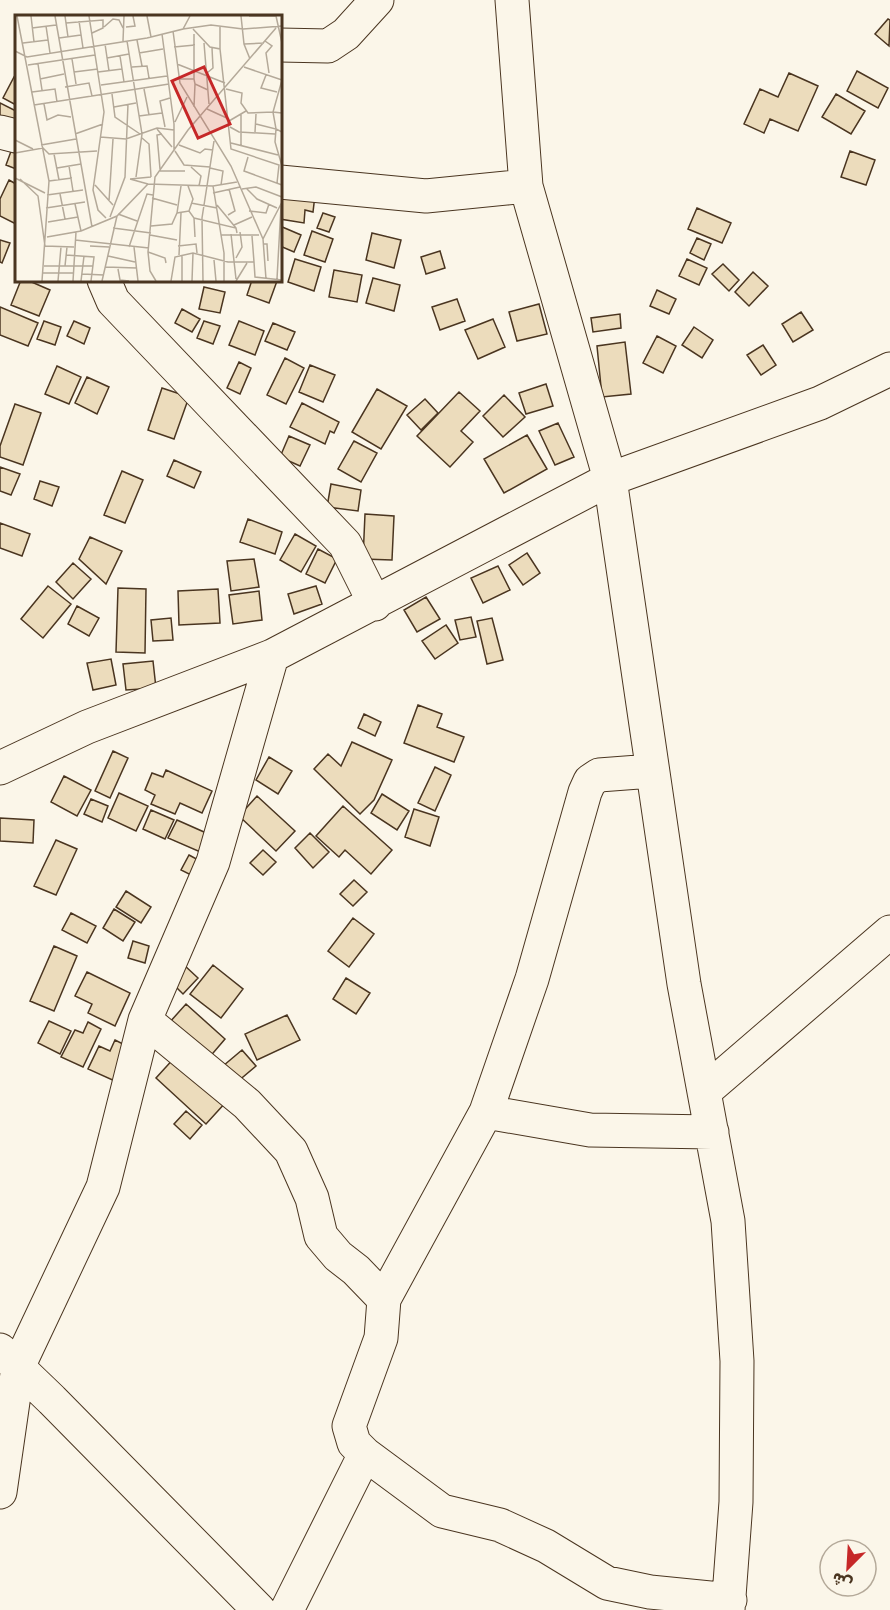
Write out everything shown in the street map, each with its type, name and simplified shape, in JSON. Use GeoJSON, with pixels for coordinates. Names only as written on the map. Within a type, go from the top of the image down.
{"type":"FeatureCollection","features":[{"type":"Feature","properties":{"kind":"street"},"geometry":{"type":"LineString","coordinates":[[282,45],[328,46],[346,34],[377,0]]}},
{"type":"Feature","properties":{"kind":"street"},"geometry":{"type":"LineString","coordinates":[[512,0],[526,186],[610,479],[684,984],[729,1221],[737,1361],[736,1502],[729,1605],[650,1592],[607,1582],[546,1546],[500,1525],[442,1511],[365,1454],[354,1443],[349,1426],[381,1338],[384,1299],[486,1112],[532,980],[590,781],[599,775],[652,771]]}},
{"type":"Feature","properties":{"kind":"street"},"geometry":{"type":"LineString","coordinates":[[0,132],[15,136]]}},
{"type":"Feature","properties":{"kind":"street"},"geometry":{"type":"LineString","coordinates":[[282,182],[426,195],[526,186]]}},
{"type":"Feature","properties":{"kind":"street"},"geometry":{"type":"LineString","coordinates":[[105,282],[113,301],[345,544],[375,604]]}},
{"type":"Feature","properties":{"kind":"street"},"geometry":{"type":"LineString","coordinates":[[0,768],[87,727],[272,656],[610,479],[820,403],[890,369]]}},
{"type":"Feature","properties":{"kind":"street"},"geometry":{"type":"LineString","coordinates":[[0,1492],[9,1358],[103,1187],[145,1020],[213,862],[272,656]]}},
{"type":"Feature","properties":{"kind":"street"},"geometry":{"type":"LineString","coordinates":[[704,1092],[890,932]]}},
{"type":"Feature","properties":{"kind":"street"},"geometry":{"type":"LineString","coordinates":[[145,1020],[247,1104],[291,1151],[312,1198],[321,1236],[338,1256],[356,1270],[384,1299]]}},
{"type":"Feature","properties":{"kind":"street"},"geometry":{"type":"LineString","coordinates":[[486,1112],[590,1130],[712,1132]]}},
{"type":"Feature","properties":{"kind":"street"},"geometry":{"type":"LineString","coordinates":[[9,1358],[259,1610]]}},
{"type":"Feature","properties":{"kind":"street"},"geometry":{"type":"LineString","coordinates":[[288,1610],[365,1454]]}},
{"type":"Feature","properties":{"kind":"building"},"geometry":{"type":"Polygon","coordinates":[[[888,19],[890,20],[889,46],[875,34],[888,19]]]}},
{"type":"Feature","properties":{"kind":"building"},"geometry":{"type":"Polygon","coordinates":[[[857,71],[888,88],[878,108],[847,91],[857,71]]]}},
{"type":"Feature","properties":{"kind":"building"},"geometry":{"type":"Polygon","coordinates":[[[789,73],[818,86],[798,131],[770,119],[764,133],[744,124],[760,89],[778,97],[789,73]]]}},
{"type":"Feature","properties":{"kind":"building"},"geometry":{"type":"Polygon","coordinates":[[[14,77],[15,104],[3,98],[14,77]]]}},
{"type":"Feature","properties":{"kind":"building"},"geometry":{"type":"Polygon","coordinates":[[[836,94],[865,111],[851,134],[822,117],[836,94]]]}},
{"type":"Feature","properties":{"kind":"building"},"geometry":{"type":"Polygon","coordinates":[[[0,103],[15,110],[15,128],[0,126],[0,103]]]}},
{"type":"Feature","properties":{"kind":"building"},"geometry":{"type":"Polygon","coordinates":[[[14,143],[15,169],[6,165],[14,143]]]}},
{"type":"Feature","properties":{"kind":"building"},"geometry":{"type":"Polygon","coordinates":[[[850,151],[875,160],[866,185],[841,177],[850,151]]]}},
{"type":"Feature","properties":{"kind":"building"},"geometry":{"type":"Polygon","coordinates":[[[9,180],[15,183],[15,224],[0,216],[0,199],[9,180]]]}},
{"type":"Feature","properties":{"kind":"building"},"geometry":{"type":"Polygon","coordinates":[[[282,189],[315,195],[313,212],[305,210],[304,223],[282,219],[282,189]]]}},
{"type":"Feature","properties":{"kind":"building"},"geometry":{"type":"Polygon","coordinates":[[[697,208],[731,223],[722,243],[688,229],[697,208]]]}},
{"type":"Feature","properties":{"kind":"building"},"geometry":{"type":"Polygon","coordinates":[[[323,213],[335,217],[329,232],[317,228],[323,213]]]}},
{"type":"Feature","properties":{"kind":"building"},"geometry":{"type":"Polygon","coordinates":[[[282,227],[301,235],[294,252],[282,247],[282,227]]]}},
{"type":"Feature","properties":{"kind":"building"},"geometry":{"type":"Polygon","coordinates":[[[312,231],[333,239],[325,262],[304,255],[312,231]]]}},
{"type":"Feature","properties":{"kind":"building"},"geometry":{"type":"Polygon","coordinates":[[[372,233],[401,240],[394,268],[366,260],[372,233]]]}},
{"type":"Feature","properties":{"kind":"building"},"geometry":{"type":"Polygon","coordinates":[[[697,238],[711,244],[704,260],[690,253],[697,238]]]}},
{"type":"Feature","properties":{"kind":"building"},"geometry":{"type":"Polygon","coordinates":[[[0,240],[10,243],[2,263],[0,262],[0,240]]]}},
{"type":"Feature","properties":{"kind":"building"},"geometry":{"type":"Polygon","coordinates":[[[440,251],[445,268],[426,274],[421,257],[440,251]]]}},
{"type":"Feature","properties":{"kind":"building"},"geometry":{"type":"Polygon","coordinates":[[[295,259],[321,267],[314,291],[288,282],[295,259]]]}},
{"type":"Feature","properties":{"kind":"building"},"geometry":{"type":"Polygon","coordinates":[[[687,259],[707,268],[699,285],[679,276],[687,259]]]}},
{"type":"Feature","properties":{"kind":"building"},"geometry":{"type":"Polygon","coordinates":[[[723,264],[739,280],[729,291],[712,274],[723,264]]]}},
{"type":"Feature","properties":{"kind":"building"},"geometry":{"type":"Polygon","coordinates":[[[334,270],[362,275],[357,302],[329,297],[334,270]]]}},
{"type":"Feature","properties":{"kind":"building"},"geometry":{"type":"Polygon","coordinates":[[[753,272],[768,286],[749,306],[735,292],[753,272]]]}},
{"type":"Feature","properties":{"kind":"building"},"geometry":{"type":"Polygon","coordinates":[[[373,278],[400,285],[394,311],[366,303],[373,278]]]}},
{"type":"Feature","properties":{"kind":"building"},"geometry":{"type":"Polygon","coordinates":[[[20,282],[32,282],[50,290],[39,316],[11,305],[20,282]]]}},
{"type":"Feature","properties":{"kind":"building"},"geometry":{"type":"Polygon","coordinates":[[[251,282],[277,282],[269,303],[247,295],[251,282]]]}},
{"type":"Feature","properties":{"kind":"building"},"geometry":{"type":"Polygon","coordinates":[[[204,287],[225,292],[220,313],[199,309],[204,287]]]}},
{"type":"Feature","properties":{"kind":"building"},"geometry":{"type":"Polygon","coordinates":[[[657,290],[676,299],[669,314],[650,306],[657,290]]]}},
{"type":"Feature","properties":{"kind":"building"},"geometry":{"type":"Polygon","coordinates":[[[457,299],[465,321],[440,330],[432,307],[457,299]]]}},
{"type":"Feature","properties":{"kind":"building"},"geometry":{"type":"Polygon","coordinates":[[[539,304],[547,334],[517,341],[509,312],[539,304]]]}},
{"type":"Feature","properties":{"kind":"building"},"geometry":{"type":"Polygon","coordinates":[[[0,307],[38,323],[28,346],[0,335],[0,307]]]}},
{"type":"Feature","properties":{"kind":"building"},"geometry":{"type":"Polygon","coordinates":[[[182,309],[200,319],[192,332],[175,323],[182,309]]]}},
{"type":"Feature","properties":{"kind":"building"},"geometry":{"type":"Polygon","coordinates":[[[801,312],[813,330],[793,342],[782,324],[801,312]]]}},
{"type":"Feature","properties":{"kind":"building"},"geometry":{"type":"Polygon","coordinates":[[[620,314],[621,328],[593,332],[591,318],[620,314]]]}},
{"type":"Feature","properties":{"kind":"building"},"geometry":{"type":"Polygon","coordinates":[[[493,319],[505,347],[478,359],[465,330],[493,319]]]}},
{"type":"Feature","properties":{"kind":"building"},"geometry":{"type":"Polygon","coordinates":[[[44,321],[61,327],[55,345],[37,339],[44,321]]]}},
{"type":"Feature","properties":{"kind":"building"},"geometry":{"type":"Polygon","coordinates":[[[74,321],[90,328],[84,344],[67,336],[74,321]]]}},
{"type":"Feature","properties":{"kind":"building"},"geometry":{"type":"Polygon","coordinates":[[[204,321],[220,326],[213,344],[197,338],[204,321]]]}},
{"type":"Feature","properties":{"kind":"building"},"geometry":{"type":"Polygon","coordinates":[[[239,321],[264,331],[255,355],[229,345],[239,321]]]}},
{"type":"Feature","properties":{"kind":"building"},"geometry":{"type":"Polygon","coordinates":[[[273,323],[295,332],[287,350],[265,341],[273,323]]]}},
{"type":"Feature","properties":{"kind":"building"},"geometry":{"type":"Polygon","coordinates":[[[694,327],[713,340],[702,358],[682,345],[694,327]]]}},
{"type":"Feature","properties":{"kind":"building"},"geometry":{"type":"Polygon","coordinates":[[[657,336],[676,346],[663,373],[643,363],[657,336]]]}},
{"type":"Feature","properties":{"kind":"building"},"geometry":{"type":"Polygon","coordinates":[[[625,342],[631,394],[602,397],[597,346],[625,342]]]}},
{"type":"Feature","properties":{"kind":"building"},"geometry":{"type":"Polygon","coordinates":[[[763,345],[776,365],[761,375],[747,355],[763,345]]]}},
{"type":"Feature","properties":{"kind":"building"},"geometry":{"type":"Polygon","coordinates":[[[285,358],[304,368],[286,404],[267,395],[285,358]]]}},
{"type":"Feature","properties":{"kind":"building"},"geometry":{"type":"Polygon","coordinates":[[[239,362],[251,368],[240,394],[227,388],[239,362]]]}},
{"type":"Feature","properties":{"kind":"building"},"geometry":{"type":"Polygon","coordinates":[[[310,365],[335,375],[323,402],[299,392],[310,365]]]}},
{"type":"Feature","properties":{"kind":"building"},"geometry":{"type":"Polygon","coordinates":[[[57,366],[81,377],[69,404],[45,394],[57,366]]]}},
{"type":"Feature","properties":{"kind":"building"},"geometry":{"type":"Polygon","coordinates":[[[87,377],[109,387],[97,414],[75,403],[87,377]]]}},
{"type":"Feature","properties":{"kind":"building"},"geometry":{"type":"Polygon","coordinates":[[[546,384],[553,406],[526,414],[519,393],[546,384]]]}},
{"type":"Feature","properties":{"kind":"building"},"geometry":{"type":"Polygon","coordinates":[[[162,388],[189,397],[174,439],[148,430],[162,388]]]}},
{"type":"Feature","properties":{"kind":"building"},"geometry":{"type":"Polygon","coordinates":[[[377,389],[407,406],[381,449],[352,432],[377,389]]]}},
{"type":"Feature","properties":{"kind":"building"},"geometry":{"type":"Polygon","coordinates":[[[459,392],[480,411],[461,431],[473,442],[450,467],[417,436],[459,392]]]}},
{"type":"Feature","properties":{"kind":"building"},"geometry":{"type":"Polygon","coordinates":[[[504,395],[525,417],[503,437],[483,416],[504,395]]]}},
{"type":"Feature","properties":{"kind":"building"},"geometry":{"type":"Polygon","coordinates":[[[425,399],[438,413],[421,430],[407,415],[425,399]]]}},
{"type":"Feature","properties":{"kind":"building"},"geometry":{"type":"Polygon","coordinates":[[[302,403],[339,422],[334,433],[330,431],[325,444],[290,427],[302,403]]]}},
{"type":"Feature","properties":{"kind":"building"},"geometry":{"type":"Polygon","coordinates":[[[15,404],[41,413],[23,465],[0,457],[0,446],[15,404]]]}},
{"type":"Feature","properties":{"kind":"building"},"geometry":{"type":"Polygon","coordinates":[[[558,423],[574,457],[555,465],[539,431],[558,423]]]}},
{"type":"Feature","properties":{"kind":"building"},"geometry":{"type":"Polygon","coordinates":[[[527,435],[547,469],[504,493],[484,459],[527,435]]]}},
{"type":"Feature","properties":{"kind":"building"},"geometry":{"type":"Polygon","coordinates":[[[289,436],[310,445],[300,466],[280,457],[289,436]]]}},
{"type":"Feature","properties":{"kind":"building"},"geometry":{"type":"Polygon","coordinates":[[[354,441],[377,453],[361,482],[338,469],[354,441]]]}},
{"type":"Feature","properties":{"kind":"building"},"geometry":{"type":"Polygon","coordinates":[[[174,460],[201,472],[194,488],[167,476],[174,460]]]}},
{"type":"Feature","properties":{"kind":"building"},"geometry":{"type":"Polygon","coordinates":[[[0,467],[20,474],[11,495],[0,491],[0,467]]]}},
{"type":"Feature","properties":{"kind":"building"},"geometry":{"type":"Polygon","coordinates":[[[122,471],[143,480],[125,523],[104,515],[122,471]]]}},
{"type":"Feature","properties":{"kind":"building"},"geometry":{"type":"Polygon","coordinates":[[[40,481],[59,487],[52,506],[34,499],[40,481]]]}},
{"type":"Feature","properties":{"kind":"building"},"geometry":{"type":"Polygon","coordinates":[[[331,484],[361,490],[358,511],[327,507],[331,484]]]}},
{"type":"Feature","properties":{"kind":"building"},"geometry":{"type":"Polygon","coordinates":[[[365,514],[394,516],[392,560],[363,559],[365,514]]]}},
{"type":"Feature","properties":{"kind":"building"},"geometry":{"type":"Polygon","coordinates":[[[248,519],[282,532],[275,554],[240,542],[248,519]]]}},
{"type":"Feature","properties":{"kind":"building"},"geometry":{"type":"Polygon","coordinates":[[[0,523],[30,534],[22,556],[0,548],[0,523]]]}},
{"type":"Feature","properties":{"kind":"building"},"geometry":{"type":"Polygon","coordinates":[[[295,534],[316,546],[301,572],[280,560],[295,534]]]}},
{"type":"Feature","properties":{"kind":"building"},"geometry":{"type":"Polygon","coordinates":[[[90,537],[122,551],[106,584],[79,559],[90,537]]]}},
{"type":"Feature","properties":{"kind":"building"},"geometry":{"type":"Polygon","coordinates":[[[318,549],[337,559],[325,583],[306,574],[318,549]]]}},
{"type":"Feature","properties":{"kind":"building"},"geometry":{"type":"Polygon","coordinates":[[[527,553],[540,573],[523,585],[509,565],[527,553]]]}},
{"type":"Feature","properties":{"kind":"building"},"geometry":{"type":"Polygon","coordinates":[[[254,559],[259,587],[231,591],[227,561],[254,559]]]}},
{"type":"Feature","properties":{"kind":"building"},"geometry":{"type":"Polygon","coordinates":[[[73,563],[91,579],[73,599],[56,582],[73,563]]]}},
{"type":"Feature","properties":{"kind":"building"},"geometry":{"type":"Polygon","coordinates":[[[498,566],[510,590],[483,603],[471,578],[498,566]]]}},
{"type":"Feature","properties":{"kind":"building"},"geometry":{"type":"Polygon","coordinates":[[[48,586],[71,604],[43,638],[21,619],[48,586]]]}},
{"type":"Feature","properties":{"kind":"building"},"geometry":{"type":"Polygon","coordinates":[[[316,586],[322,604],[294,614],[288,594],[316,586]]]}},
{"type":"Feature","properties":{"kind":"building"},"geometry":{"type":"Polygon","coordinates":[[[118,588],[146,589],[145,653],[116,652],[118,588]]]}},
{"type":"Feature","properties":{"kind":"building"},"geometry":{"type":"Polygon","coordinates":[[[218,589],[220,623],[179,625],[178,591],[218,589]]]}},
{"type":"Feature","properties":{"kind":"building"},"geometry":{"type":"Polygon","coordinates":[[[259,591],[262,620],[233,624],[229,595],[259,591]]]}},
{"type":"Feature","properties":{"kind":"building"},"geometry":{"type":"Polygon","coordinates":[[[426,597],[440,619],[417,632],[404,610],[426,597]]]}},
{"type":"Feature","properties":{"kind":"building"},"geometry":{"type":"Polygon","coordinates":[[[77,606],[99,618],[89,636],[68,624],[77,606]]]}},
{"type":"Feature","properties":{"kind":"building"},"geometry":{"type":"Polygon","coordinates":[[[471,617],[476,637],[460,640],[455,620],[471,617]]]}},
{"type":"Feature","properties":{"kind":"building"},"geometry":{"type":"Polygon","coordinates":[[[171,618],[173,640],[153,641],[151,620],[171,618]]]}},
{"type":"Feature","properties":{"kind":"building"},"geometry":{"type":"Polygon","coordinates":[[[492,618],[503,660],[487,664],[477,621],[492,618]]]}},
{"type":"Feature","properties":{"kind":"building"},"geometry":{"type":"Polygon","coordinates":[[[446,625],[458,643],[435,659],[422,641],[446,625]]]}},
{"type":"Feature","properties":{"kind":"building"},"geometry":{"type":"Polygon","coordinates":[[[111,659],[116,685],[93,690],[87,663],[111,659]]]}},
{"type":"Feature","properties":{"kind":"building"},"geometry":{"type":"Polygon","coordinates":[[[153,661],[156,688],[126,690],[123,664],[153,661]]]}},
{"type":"Feature","properties":{"kind":"building"},"geometry":{"type":"Polygon","coordinates":[[[418,705],[442,714],[437,727],[464,737],[454,762],[404,743],[418,705]]]}},
{"type":"Feature","properties":{"kind":"building"},"geometry":{"type":"Polygon","coordinates":[[[364,714],[381,722],[375,736],[358,728],[364,714]]]}},
{"type":"Feature","properties":{"kind":"building"},"geometry":{"type":"Polygon","coordinates":[[[352,742],[392,760],[374,800],[360,814],[314,769],[328,754],[341,766],[352,742]]]}},
{"type":"Feature","properties":{"kind":"building"},"geometry":{"type":"Polygon","coordinates":[[[113,751],[128,758],[110,798],[95,791],[113,751]]]}},
{"type":"Feature","properties":{"kind":"building"},"geometry":{"type":"Polygon","coordinates":[[[269,757],[292,771],[278,794],[256,780],[269,757]]]}},
{"type":"Feature","properties":{"kind":"building"},"geometry":{"type":"Polygon","coordinates":[[[435,767],[451,775],[435,811],[418,803],[435,767]]]}},
{"type":"Feature","properties":{"kind":"building"},"geometry":{"type":"Polygon","coordinates":[[[166,770],[212,791],[202,813],[180,803],[175,814],[151,804],[155,795],[145,790],[152,773],[163,777],[166,770]]]}},
{"type":"Feature","properties":{"kind":"building"},"geometry":{"type":"Polygon","coordinates":[[[64,776],[91,790],[77,816],[51,802],[64,776]]]}},
{"type":"Feature","properties":{"kind":"building"},"geometry":{"type":"Polygon","coordinates":[[[119,793],[148,806],[136,831],[108,818],[119,793]]]}},
{"type":"Feature","properties":{"kind":"building"},"geometry":{"type":"Polygon","coordinates":[[[382,794],[409,811],[397,830],[371,813],[382,794]]]}},
{"type":"Feature","properties":{"kind":"building"},"geometry":{"type":"Polygon","coordinates":[[[257,796],[295,831],[276,851],[239,816],[257,796]]]}},
{"type":"Feature","properties":{"kind":"building"},"geometry":{"type":"Polygon","coordinates":[[[91,799],[108,806],[102,822],[84,814],[91,799]]]}},
{"type":"Feature","properties":{"kind":"building"},"geometry":{"type":"Polygon","coordinates":[[[343,806],[392,850],[371,874],[345,850],[339,857],[316,836],[343,806]]]}},
{"type":"Feature","properties":{"kind":"building"},"geometry":{"type":"Polygon","coordinates":[[[414,809],[439,817],[430,846],[405,837],[414,809]]]}},
{"type":"Feature","properties":{"kind":"building"},"geometry":{"type":"Polygon","coordinates":[[[151,810],[174,820],[165,839],[143,829],[151,810]]]}},
{"type":"Feature","properties":{"kind":"building"},"geometry":{"type":"Polygon","coordinates":[[[0,818],[34,820],[33,843],[0,841],[0,818]]]}},
{"type":"Feature","properties":{"kind":"building"},"geometry":{"type":"Polygon","coordinates":[[[177,820],[213,836],[205,854],[168,838],[177,820]]]}},
{"type":"Feature","properties":{"kind":"building"},"geometry":{"type":"Polygon","coordinates":[[[310,833],[329,852],[313,868],[295,848],[310,833]]]}},
{"type":"Feature","properties":{"kind":"building"},"geometry":{"type":"Polygon","coordinates":[[[56,840],[77,849],[56,895],[34,886],[56,840]]]}},
{"type":"Feature","properties":{"kind":"building"},"geometry":{"type":"Polygon","coordinates":[[[263,850],[276,862],[263,875],[250,863],[263,850]]]}},
{"type":"Feature","properties":{"kind":"building"},"geometry":{"type":"Polygon","coordinates":[[[189,855],[204,863],[197,878],[181,870],[189,855]]]}},
{"type":"Feature","properties":{"kind":"building"},"geometry":{"type":"Polygon","coordinates":[[[354,880],[367,892],[353,906],[340,894],[354,880]]]}},
{"type":"Feature","properties":{"kind":"building"},"geometry":{"type":"Polygon","coordinates":[[[126,891],[151,907],[141,923],[116,907],[126,891]]]}},
{"type":"Feature","properties":{"kind":"building"},"geometry":{"type":"Polygon","coordinates":[[[114,909],[135,922],[123,941],[103,928],[114,909]]]}},
{"type":"Feature","properties":{"kind":"building"},"geometry":{"type":"Polygon","coordinates":[[[71,913],[96,926],[87,943],[62,930],[71,913]]]}},
{"type":"Feature","properties":{"kind":"building"},"geometry":{"type":"Polygon","coordinates":[[[353,918],[374,934],[349,967],[328,951],[353,918]]]}},
{"type":"Feature","properties":{"kind":"building"},"geometry":{"type":"Polygon","coordinates":[[[133,941],[149,946],[145,963],[128,958],[133,941]]]}},
{"type":"Feature","properties":{"kind":"building"},"geometry":{"type":"Polygon","coordinates":[[[54,946],[77,956],[54,1011],[30,1001],[54,946]]]}},
{"type":"Feature","properties":{"kind":"building"},"geometry":{"type":"Polygon","coordinates":[[[184,965],[198,978],[183,994],[169,980],[184,965]]]}},
{"type":"Feature","properties":{"kind":"building"},"geometry":{"type":"Polygon","coordinates":[[[213,965],[243,989],[221,1018],[190,994],[213,965]]]}},
{"type":"Feature","properties":{"kind":"building"},"geometry":{"type":"Polygon","coordinates":[[[87,972],[130,993],[115,1026],[88,1013],[92,1004],[75,996],[87,972]]]}},
{"type":"Feature","properties":{"kind":"building"},"geometry":{"type":"Polygon","coordinates":[[[346,978],[370,993],[356,1014],[333,999],[346,978]]]}},
{"type":"Feature","properties":{"kind":"building"},"geometry":{"type":"Polygon","coordinates":[[[186,1004],[225,1039],[208,1059],[169,1023],[186,1004]]]}},
{"type":"Feature","properties":{"kind":"building"},"geometry":{"type":"Polygon","coordinates":[[[287,1015],[300,1040],[257,1060],[245,1034],[287,1015]]]}},
{"type":"Feature","properties":{"kind":"building"},"geometry":{"type":"Polygon","coordinates":[[[49,1021],[71,1031],[60,1054],[38,1043],[49,1021]]]}},
{"type":"Feature","properties":{"kind":"building"},"geometry":{"type":"Polygon","coordinates":[[[88,1022],[101,1029],[83,1067],[61,1057],[75,1030],[83,1033],[88,1022]]]}},
{"type":"Feature","properties":{"kind":"building"},"geometry":{"type":"Polygon","coordinates":[[[115,1040],[133,1049],[117,1082],[88,1069],[99,1046],[110,1051],[115,1040]]]}},
{"type":"Feature","properties":{"kind":"building"},"geometry":{"type":"Polygon","coordinates":[[[242,1050],[256,1066],[237,1082],[223,1066],[242,1050]]]}},
{"type":"Feature","properties":{"kind":"building"},"geometry":{"type":"Polygon","coordinates":[[[176,1056],[226,1102],[206,1124],[156,1078],[176,1056]]]}},
{"type":"Feature","properties":{"kind":"building"},"geometry":{"type":"Polygon","coordinates":[[[186,1111],[202,1125],[190,1139],[174,1124],[186,1111]]]}}]}
